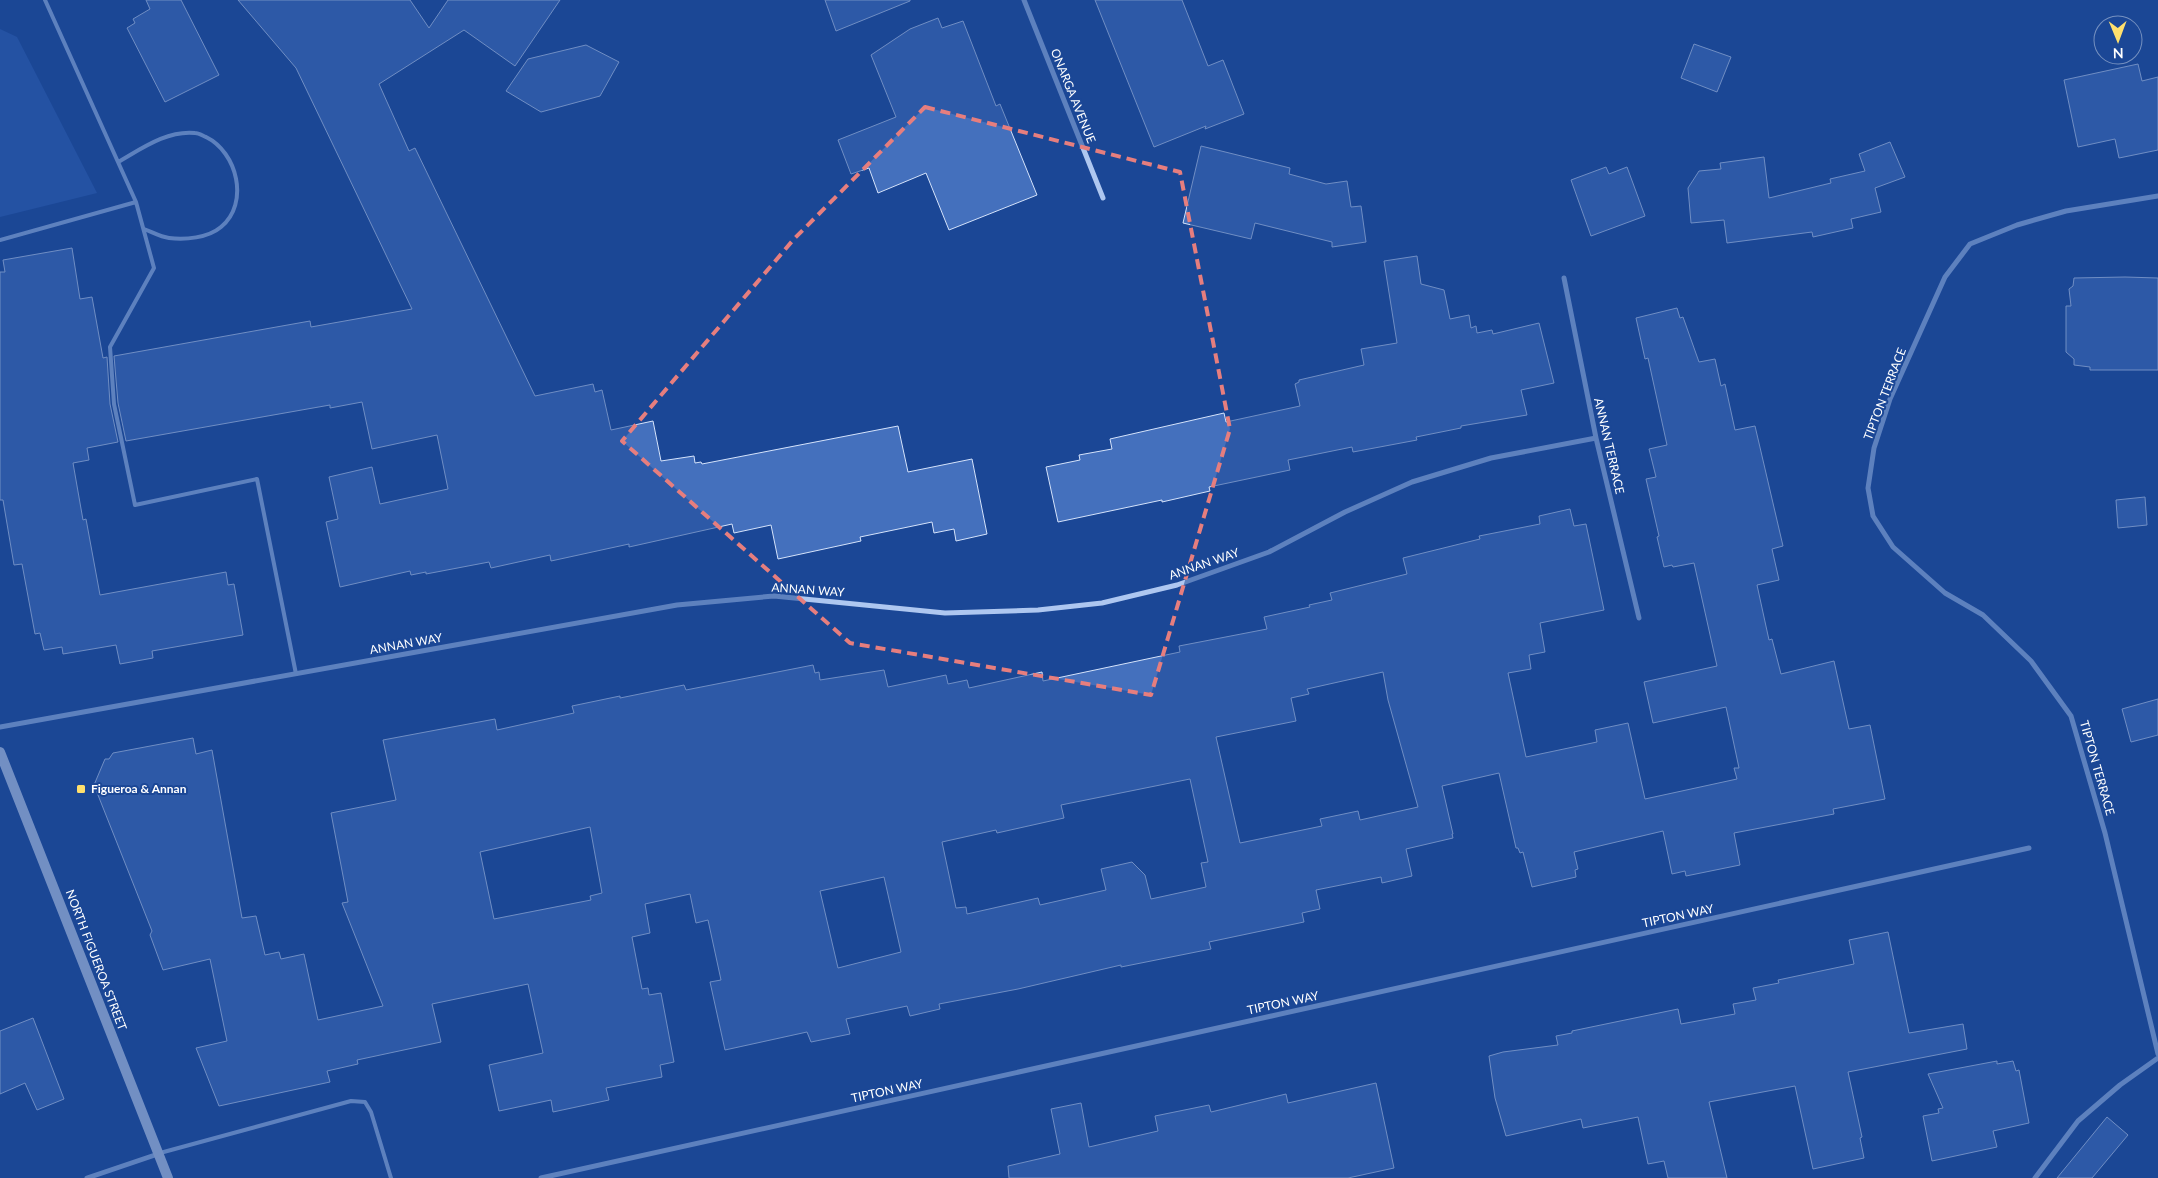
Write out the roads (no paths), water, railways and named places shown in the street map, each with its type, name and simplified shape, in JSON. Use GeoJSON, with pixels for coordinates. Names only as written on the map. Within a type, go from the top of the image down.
{"type":"FeatureCollection","features":[{"type":"Feature","properties":{"kind":"main road","name":"NORTH FIGUEROA STREET"},"geometry":{"type":"LineString","coordinates":[[0,752],[168,1178]]}},
{"type":"Feature","properties":{"kind":"street","name":"ONARGA AVENUE"},"geometry":{"type":"LineString","coordinates":[[1024,0],[1103,198]]}},
{"type":"Feature","properties":{"kind":"street","name":"TIPTON TERRACE"},"geometry":{"type":"LineString","coordinates":[[2158,196],[2066,211],[2017,225],[1970,244],[1944,277],[1890,399],[1874,448],[1868,488],[1873,516],[1893,547],[1945,593],[1983,615],[2031,660],[2072,716],[2105,833],[2158,1056]]}},
{"type":"Feature","properties":{"kind":"street","name":"ANNAN TERRACE"},"geometry":{"type":"LineString","coordinates":[[1564,278],[1596,438],[1639,618]]}},
{"type":"Feature","properties":{"kind":"street","name":"ANNAN WAY"},"geometry":{"type":"LineString","coordinates":[[0,727],[677,605],[774,596],[945,613],[1038,610],[1102,603],[1177,585],[1269,552],[1345,512],[1412,482],[1491,458],[1596,438]]}},
{"type":"Feature","properties":{"kind":"street","name":"TIPTON WAY"},"geometry":{"type":"LineString","coordinates":[[541,1178],[559,1176],[2029,848]]}},
{"type":"Feature","properties":{"kind":"street"},"geometry":{"type":"LineString","coordinates":[[2035,1178],[2078,1122],[2120,1084],[2158,1056]]}},
{"type":"Feature","properties":{"kind":"street"},"geometry":{"type":"LineString","coordinates":[[86,1178],[158,1154]]}},
{"type":"Feature","properties":{"kind":"lane"},"geometry":{"type":"LineString","coordinates":[[45,0],[136,202],[154,268],[110,347],[114,404],[135,505],[257,479],[296,674]]}},
{"type":"Feature","properties":{"kind":"lane"},"geometry":{"type":"LineString","coordinates":[[118,162],[155,142],[176,134],[197,133],[215,142],[228,155],[231,162],[236,175],[237,197],[231,214],[220,228],[205,235],[185,238],[168,238],[144,229]]}},
{"type":"Feature","properties":{"kind":"lane"},"geometry":{"type":"LineString","coordinates":[[0,240],[136,202]]}},
{"type":"Feature","properties":{"kind":"lane"},"geometry":{"type":"LineString","coordinates":[[158,1154],[351,1101],[365,1102],[371,1112],[391,1178]]}},
{"type":"Feature","properties":{"kind":"place","name":"Figueroa & Annan"},"geometry":{"type":"Point","coordinates":[81,789]}}]}
